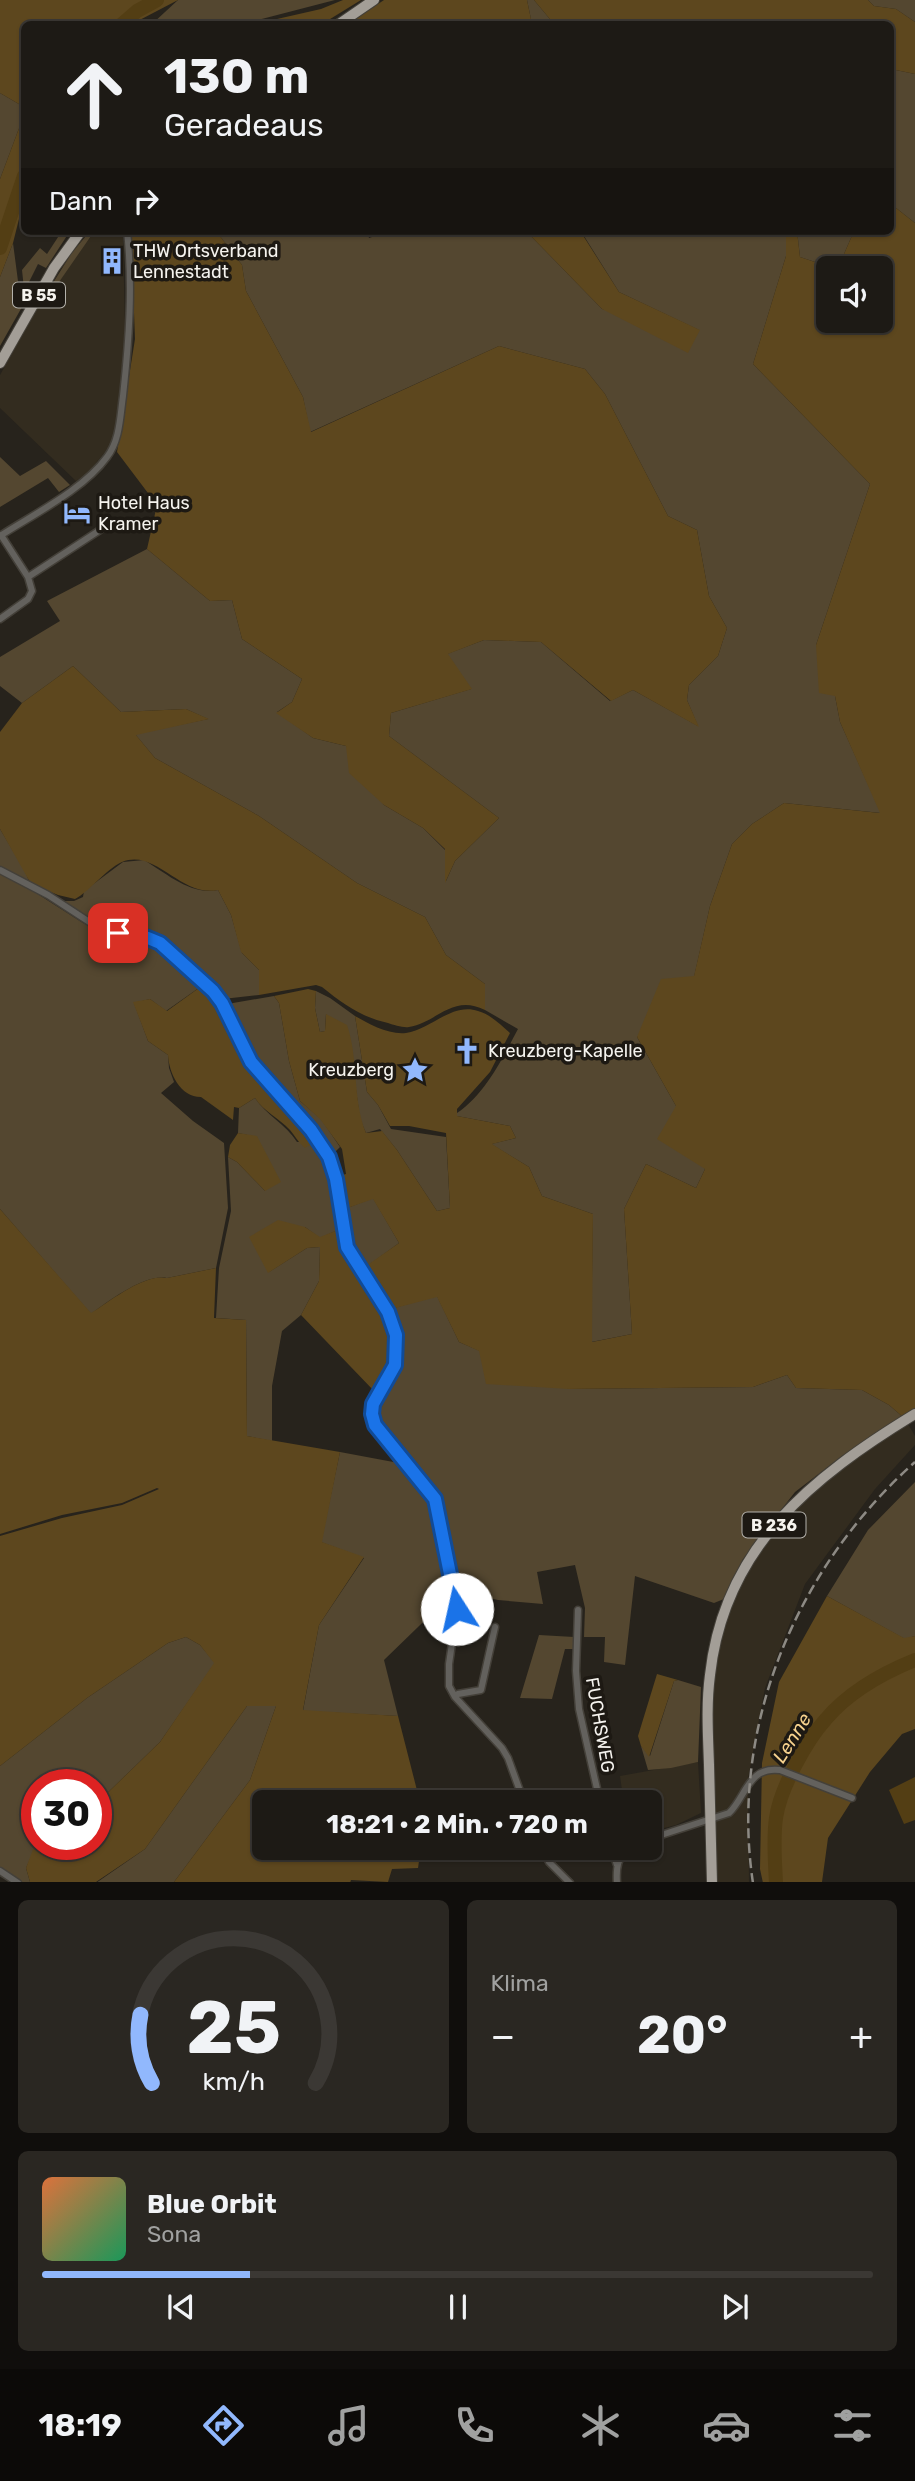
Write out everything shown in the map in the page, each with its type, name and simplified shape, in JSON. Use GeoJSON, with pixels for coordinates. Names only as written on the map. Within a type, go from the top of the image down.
{"type":"FeatureCollection","features":[{"type":"Feature","properties":{"kind":"main road"},"geometry":{"type":"LineString","coordinates":[[343,21],[374,0]]}},
{"type":"Feature","properties":{"kind":"main road","name":"B 55"},"geometry":{"type":"LineString","coordinates":[[0,363],[54,268],[78,235]]}},
{"type":"Feature","properties":{"kind":"main road","name":"B 236"},"geometry":{"type":"LineString","coordinates":[[712,1882],[708,1689],[715,1643],[726,1606],[743,1569],[784,1513],[821,1479],[860,1449],[915,1414]]}},
{"type":"Feature","properties":{"kind":"street"},"geometry":{"type":"LineString","coordinates":[[0,619],[28,599],[32,591],[28,577],[1,536],[79,485],[95,471],[114,447],[119,431],[130,339],[127,235]]}},
{"type":"Feature","properties":{"kind":"street"},"geometry":{"type":"LineString","coordinates":[[28,577],[100,530]]}},
{"type":"Feature","properties":{"kind":"street"},"geometry":{"type":"LineString","coordinates":[[0,870],[48,895],[97,927],[148,938],[166,947],[218,997],[251,1062],[302,1118],[329,1157],[336,1179],[347,1247],[388,1312],[397,1342],[395,1365],[373,1404],[373,1420],[436,1502],[456,1603],[449,1686],[455,1697],[502,1748],[520,1790]]}},
{"type":"Feature","properties":{"kind":"street","name":"FUCHSWEG"},"geometry":{"type":"LineString","coordinates":[[578,1610],[576,1671],[579,1709],[597,1790]]}},
{"type":"Feature","properties":{"kind":"street"},"geometry":{"type":"LineString","coordinates":[[455,1697],[458,1694],[481,1690],[495,1626]]}},
{"type":"Feature","properties":{"kind":"street"},"geometry":{"type":"LineString","coordinates":[[662,1835],[729,1813],[746,1786],[769,1769],[780,1770],[852,1798]]}},
{"type":"Feature","properties":{"kind":"street"},"geometry":{"type":"LineString","coordinates":[[547,1860],[570,1882]]}},
{"type":"Feature","properties":{"kind":"street"},"geometry":{"type":"LineString","coordinates":[[616,1860],[617,1882]]}},
{"type":"Feature","properties":{"kind":"street"},"geometry":{"type":"LineString","coordinates":[[617,1864],[619,1860]]}},
{"type":"Feature","properties":{"kind":"street"},"geometry":{"type":"LineString","coordinates":[[0,1871],[18,1882]]}},
{"type":"Feature","properties":{"kind":"shaded area"},"geometry":{"type":"Polygon","coordinates":[[[0,0],[178,0],[138,21],[21,21],[21,105],[0,93],[0,0]]]}},
{"type":"Feature","properties":{"kind":"shaded area"},"geometry":{"type":"Polygon","coordinates":[[[178,0],[335,0],[254,21],[155,21],[178,0]]]}},
{"type":"Feature","properties":{"kind":"shaded area"},"geometry":{"type":"Polygon","coordinates":[[[343,0],[361,0],[327,21],[268,21],[321,9],[343,0]]]}},
{"type":"Feature","properties":{"kind":"shaded area"},"geometry":{"type":"Polygon","coordinates":[[[384,0],[527,0],[531,21],[352,21],[384,0]]]}},
{"type":"Feature","properties":{"kind":"shaded area"},"geometry":{"type":"Polygon","coordinates":[[[527,0],[534,0],[552,21],[531,21],[527,0]]]}},
{"type":"Feature","properties":{"kind":"shaded area"},"geometry":{"type":"Polygon","coordinates":[[[534,0],[868,0],[874,6],[896,9],[915,22],[915,74],[894,70],[894,21],[552,21],[534,0]]]}},
{"type":"Feature","properties":{"kind":"shaded area"},"geometry":{"type":"Polygon","coordinates":[[[868,0],[915,0],[915,22],[896,9],[874,6],[868,0]]]}},
{"type":"Feature","properties":{"kind":"shaded area"},"geometry":{"type":"Polygon","coordinates":[[[894,70],[915,74],[915,223],[894,206],[894,70]]]}},
{"type":"Feature","properties":{"kind":"shaded area"},"geometry":{"type":"Polygon","coordinates":[[[0,93],[21,105],[21,123],[0,179],[0,93]]]}},
{"type":"Feature","properties":{"kind":"shaded area"},"geometry":{"type":"Polygon","coordinates":[[[21,123],[21,211],[0,277],[0,179],[21,123]]]}},
{"type":"Feature","properties":{"kind":"shaded area"},"geometry":{"type":"Polygon","coordinates":[[[894,206],[915,223],[915,1410],[903,1417],[889,1405],[862,1390],[796,1388],[787,1375],[753,1387],[569,1389],[486,1384],[479,1351],[459,1342],[437,1297],[384,1311],[392,1332],[395,1356],[391,1370],[375,1392],[301,1315],[319,1281],[320,1247],[307,1248],[268,1273],[249,1237],[278,1220],[305,1227],[320,1237],[340,1229],[344,1247],[359,1271],[399,1243],[373,1199],[342,1210],[338,1176],[346,1174],[342,1149],[320,1119],[300,1101],[289,1061],[279,1003],[274,996],[308,989],[316,991],[315,1008],[320,1032],[325,1031],[326,1014],[347,1025],[359,1106],[366,1133],[382,1131],[437,1211],[450,1208],[446,1133],[409,1126],[390,1126],[367,1092],[355,1016],[386,1031],[406,1033],[450,1013],[468,1009],[487,1015],[510,1033],[490,1072],[457,1109],[457,1116],[510,1126],[516,1138],[492,1144],[529,1167],[542,1196],[593,1214],[592,1342],[632,1334],[624,1209],[646,1164],[696,1188],[705,1169],[657,1139],[676,1106],[637,1037],[661,979],[694,976],[710,906],[732,844],[752,824],[784,803],[880,813],[840,722],[835,696],[819,693],[816,645],[870,484],[753,364],[786,256],[786,235],[797,235],[800,257],[816,262],[816,333],[893,333],[893,256],[837,256],[844,254],[852,235],[894,235],[894,206]]]}},
{"type":"Feature","properties":{"kind":"shaded area"},"geometry":{"type":"Polygon","coordinates":[[[59,235],[67,235],[46,268],[38,264],[28,284],[31,291],[0,346],[0,277],[13,243],[18,281],[13,301],[19,304],[24,289],[22,270],[40,248],[47,254],[59,235]]]}},
{"type":"Feature","properties":{"kind":"shaded area"},"geometry":{"type":"Polygon","coordinates":[[[87,235],[122,235],[123,237],[91,236],[41,308],[38,307],[71,254],[87,235]]]}},
{"type":"Feature","properties":{"kind":"shaded area"},"geometry":{"type":"Polygon","coordinates":[[[131,235],[219,235],[242,265],[246,291],[303,397],[311,432],[499,346],[585,369],[605,394],[668,516],[697,530],[709,596],[727,628],[718,656],[689,685],[687,700],[699,727],[633,690],[611,701],[541,642],[484,640],[448,654],[472,689],[391,713],[389,736],[499,818],[455,861],[445,883],[445,849],[423,828],[384,805],[349,773],[346,746],[313,738],[276,713],[292,702],[302,679],[242,639],[232,600],[210,601],[147,549],[157,505],[117,452],[135,339],[131,235]]]}},
{"type":"Feature","properties":{"kind":"shaded area"},"geometry":{"type":"Polygon","coordinates":[[[219,235],[368,235],[369,238],[378,235],[530,235],[602,309],[699,330],[619,292],[585,235],[786,235],[786,256],[753,364],[870,484],[816,645],[835,696],[840,722],[881,813],[784,803],[752,824],[732,844],[710,906],[694,977],[637,1037],[676,1106],[705,1169],[696,1188],[646,1164],[624,1209],[632,1334],[591,1342],[593,1214],[542,1196],[529,1167],[491,1144],[516,1138],[510,1126],[457,1116],[485,1086],[518,1029],[485,1010],[485,984],[446,955],[425,917],[357,883],[259,816],[155,758],[135,734],[208,719],[186,709],[121,712],[73,666],[22,703],[0,686],[0,657],[60,621],[47,601],[147,549],[210,601],[232,600],[242,639],[302,679],[292,702],[277,712],[313,738],[346,746],[384,805],[423,828],[445,850],[446,881],[455,861],[499,818],[389,736],[391,713],[471,689],[447,654],[484,640],[541,642],[610,701],[633,690],[698,726],[687,700],[689,685],[718,656],[727,628],[709,596],[697,530],[668,516],[605,394],[585,369],[499,346],[310,432],[303,397],[246,291],[242,265],[219,235]]]}},
{"type":"Feature","properties":{"kind":"shaded area"},"geometry":{"type":"Polygon","coordinates":[[[530,235],[585,235],[584,237],[619,292],[700,330],[688,353],[602,309],[530,235]]]}},
{"type":"Feature","properties":{"kind":"shaded area"},"geometry":{"type":"Polygon","coordinates":[[[797,235],[852,235],[844,254],[816,256],[815,262],[800,257],[797,235]]]}},
{"type":"Feature","properties":{"kind":"shaded area"},"geometry":{"type":"Polygon","coordinates":[[[91,236],[123,237],[125,329],[117,427],[112,443],[87,474],[76,481],[0,408],[0,375],[38,307],[40,308],[91,236]]]}},
{"type":"Feature","properties":{"kind":"shaded area"},"geometry":{"type":"Polygon","coordinates":[[[0,457],[20,476],[46,461],[70,485],[59,492],[48,478],[0,507],[0,457]]]}},
{"type":"Feature","properties":{"kind":"shaded area"},"geometry":{"type":"Polygon","coordinates":[[[73,666],[121,712],[186,709],[209,719],[136,735],[155,758],[259,816],[357,883],[425,917],[446,955],[485,984],[485,1010],[463,1005],[419,1024],[404,1027],[361,1013],[316,985],[259,995],[259,970],[241,952],[231,915],[218,890],[205,891],[192,887],[146,862],[122,862],[75,899],[31,884],[0,829],[0,732],[22,703],[73,666]]]}},
{"type":"Feature","properties":{"kind":"shaded area"},"geometry":{"type":"Polygon","coordinates":[[[0,829],[25,871],[33,891],[83,923],[104,932],[155,944],[203,985],[166,1011],[150,999],[134,1003],[148,1041],[168,1055],[174,1082],[161,1093],[224,1143],[228,1208],[216,1268],[148,1280],[127,1290],[91,1314],[0,1209],[0,829]]]}},
{"type":"Feature","properties":{"kind":"shaded area"},"geometry":{"type":"Polygon","coordinates":[[[144,860],[189,887],[218,890],[231,915],[242,953],[259,970],[259,995],[223,999],[165,943],[151,936],[119,931],[103,925],[62,901],[74,901],[83,897],[84,891],[123,862],[144,860]]]}},
{"type":"Feature","properties":{"kind":"shaded area"},"geometry":{"type":"Polygon","coordinates":[[[203,985],[211,994],[253,1070],[297,1116],[316,1141],[305,1148],[290,1130],[255,1098],[239,1108],[234,1107],[233,1120],[201,1097],[187,1093],[177,1083],[168,1055],[148,1041],[133,1002],[150,999],[167,1011],[203,985]]]}},
{"type":"Feature","properties":{"kind":"shaded area"},"geometry":{"type":"Polygon","coordinates":[[[316,991],[355,1016],[367,1092],[378,1105],[391,1129],[446,1137],[450,1208],[437,1211],[380,1129],[366,1133],[360,1119],[355,1082],[326,1014],[325,1031],[320,1032],[315,1008],[316,991]]]}},
{"type":"Feature","properties":{"kind":"shaded area"},"geometry":{"type":"Polygon","coordinates":[[[274,996],[279,1003],[289,1061],[300,1101],[321,1119],[340,1147],[335,1152],[329,1151],[311,1125],[260,1069],[228,1011],[229,1005],[233,1003],[274,996]]]}},
{"type":"Feature","properties":{"kind":"shaded area"},"geometry":{"type":"Polygon","coordinates":[[[255,1098],[297,1142],[316,1141],[330,1173],[340,1229],[320,1238],[305,1227],[269,1272],[307,1248],[320,1247],[319,1281],[301,1315],[282,1331],[272,1386],[272,1441],[247,1436],[246,1320],[216,1318],[219,1268],[231,1211],[228,1157],[237,1162],[265,1191],[257,1137],[238,1133],[239,1108],[255,1098]]]}},
{"type":"Feature","properties":{"kind":"shaded area"},"geometry":{"type":"Polygon","coordinates":[[[238,1133],[257,1136],[281,1182],[265,1191],[237,1162],[228,1157],[230,1145],[238,1133]]]}},
{"type":"Feature","properties":{"kind":"shaded area"},"geometry":{"type":"Polygon","coordinates":[[[373,1198],[399,1243],[362,1270],[348,1246],[342,1210],[373,1198]]]}},
{"type":"Feature","properties":{"kind":"shaded area"},"geometry":{"type":"Polygon","coordinates":[[[0,1209],[91,1313],[148,1280],[216,1268],[214,1318],[246,1320],[247,1436],[340,1452],[322,1542],[364,1557],[319,1625],[303,1710],[398,1716],[417,1790],[252,1790],[252,1860],[419,1860],[418,1868],[392,1869],[388,1882],[174,1882],[250,1780],[276,1706],[247,1706],[145,1849],[96,1882],[30,1882],[26,1868],[29,1860],[112,1860],[112,1788],[160,1742],[214,1663],[200,1645],[186,1637],[168,1643],[87,1698],[0,1766],[0,1536],[62,1518],[122,1505],[159,1489],[122,1503],[62,1515],[0,1534],[0,1209]]]}},
{"type":"Feature","properties":{"kind":"shaded area"},"geometry":{"type":"Polygon","coordinates":[[[437,1296],[459,1342],[569,1389],[753,1387],[787,1375],[796,1388],[862,1390],[889,1405],[903,1417],[842,1456],[795,1492],[743,1559],[724,1599],[714,1603],[635,1576],[625,1665],[604,1662],[605,1637],[584,1637],[585,1608],[575,1565],[537,1572],[543,1604],[498,1600],[457,1592],[439,1500],[377,1424],[376,1405],[398,1364],[397,1327],[390,1309],[437,1296]]]}},
{"type":"Feature","properties":{"kind":"shaded area"},"geometry":{"type":"Polygon","coordinates":[[[908,1424],[915,1436],[915,1445],[875,1489],[805,1584],[765,1688],[748,1779],[749,1882],[717,1882],[712,1688],[718,1645],[734,1599],[757,1554],[785,1517],[859,1454],[908,1424]]]}},
{"type":"Feature","properties":{"kind":"shaded area"},"geometry":{"type":"Polygon","coordinates":[[[340,1452],[404,1464],[433,1500],[451,1595],[384,1660],[398,1716],[303,1711],[319,1625],[364,1558],[321,1542],[340,1452]]]}},
{"type":"Feature","properties":{"kind":"shaded area"},"geometry":{"type":"Polygon","coordinates":[[[915,1482],[915,1636],[905,1639],[827,1596],[868,1530],[915,1482]]]}},
{"type":"Feature","properties":{"kind":"shaded area"},"geometry":{"type":"Polygon","coordinates":[[[827,1596],[904,1638],[915,1636],[915,1729],[902,1734],[870,1772],[828,1838],[822,1882],[763,1882],[760,1869],[762,1763],[779,1682],[827,1596]]]}},
{"type":"Feature","properties":{"kind":"shaded area"},"geometry":{"type":"Polygon","coordinates":[[[539,1635],[574,1637],[574,1649],[565,1649],[552,1699],[520,1698],[539,1635]]]}},
{"type":"Feature","properties":{"kind":"shaded area"},"geometry":{"type":"Polygon","coordinates":[[[186,1637],[200,1645],[215,1663],[160,1742],[112,1788],[112,1769],[21,1769],[21,1860],[30,1860],[26,1868],[30,1882],[20,1882],[0,1868],[0,1766],[87,1698],[168,1643],[186,1637]]]}},
{"type":"Feature","properties":{"kind":"shaded area"},"geometry":{"type":"Polygon","coordinates":[[[657,1674],[678,1680],[674,1681],[649,1757],[638,1736],[657,1674]]]}},
{"type":"Feature","properties":{"kind":"shaded area"},"geometry":{"type":"Polygon","coordinates":[[[674,1681],[701,1687],[698,1762],[648,1770],[641,1746],[650,1756],[674,1681]]]}},
{"type":"Feature","properties":{"kind":"shaded area"},"geometry":{"type":"Polygon","coordinates":[[[247,1706],[276,1706],[250,1780],[174,1882],[97,1882],[145,1849],[247,1706]]]}},
{"type":"Feature","properties":{"kind":"shaded area"},"geometry":{"type":"Polygon","coordinates":[[[698,1762],[701,1813],[662,1829],[662,1790],[622,1790],[620,1776],[698,1762]]]}},
{"type":"Feature","properties":{"kind":"shaded area"},"geometry":{"type":"Polygon","coordinates":[[[915,1777],[915,1820],[904,1824],[889,1790],[915,1777]]]}},
{"type":"Feature","properties":{"kind":"waterway"},"geometry":{"type":"LineString","coordinates":[[125,21],[157,0]]}},
{"type":"Feature","properties":{"kind":"waterway"},"geometry":{"type":"LineString","coordinates":[[0,248],[21,185]]}},
{"type":"Feature","properties":{"kind":"waterway","name":"Lenne"},"geometry":{"type":"LineString","coordinates":[[776,1882],[774,1851],[778,1806],[788,1780],[810,1740],[835,1709],[856,1692],[879,1677],[915,1660]]}},
{"type":"Feature","properties":{"kind":"railway"},"geometry":{"type":"LineString","coordinates":[[753,1882],[748,1824],[752,1765],[763,1708],[781,1652],[806,1599],[837,1549],[873,1503],[915,1462]]}},
{"type":"Feature","properties":{"kind":"place","name":"THW Ortsverband Lennestadt"},"geometry":{"type":"Point","coordinates":[112,261]}},
{"type":"Feature","properties":{"kind":"place","name":"Hotel Haus Kramer"},"geometry":{"type":"Point","coordinates":[77,513]}},
{"type":"Feature","properties":{"kind":"place","name":"Kreuzberg-Kapelle"},"geometry":{"type":"Point","coordinates":[467,1051]}},
{"type":"Feature","properties":{"kind":"place","name":"Kreuzberg"},"geometry":{"type":"Point","coordinates":[415,1070]}},
{"type":"Feature","properties":{"kind":"route"},"geometry":{"type":"LineString","coordinates":[[118,933],[160,943],[213,991],[222,1003],[251,1062],[302,1118],[329,1157],[336,1179],[347,1247],[382,1301],[396,1335],[395,1365],[373,1404],[373,1420],[435,1499],[457,1609]]}}]}
